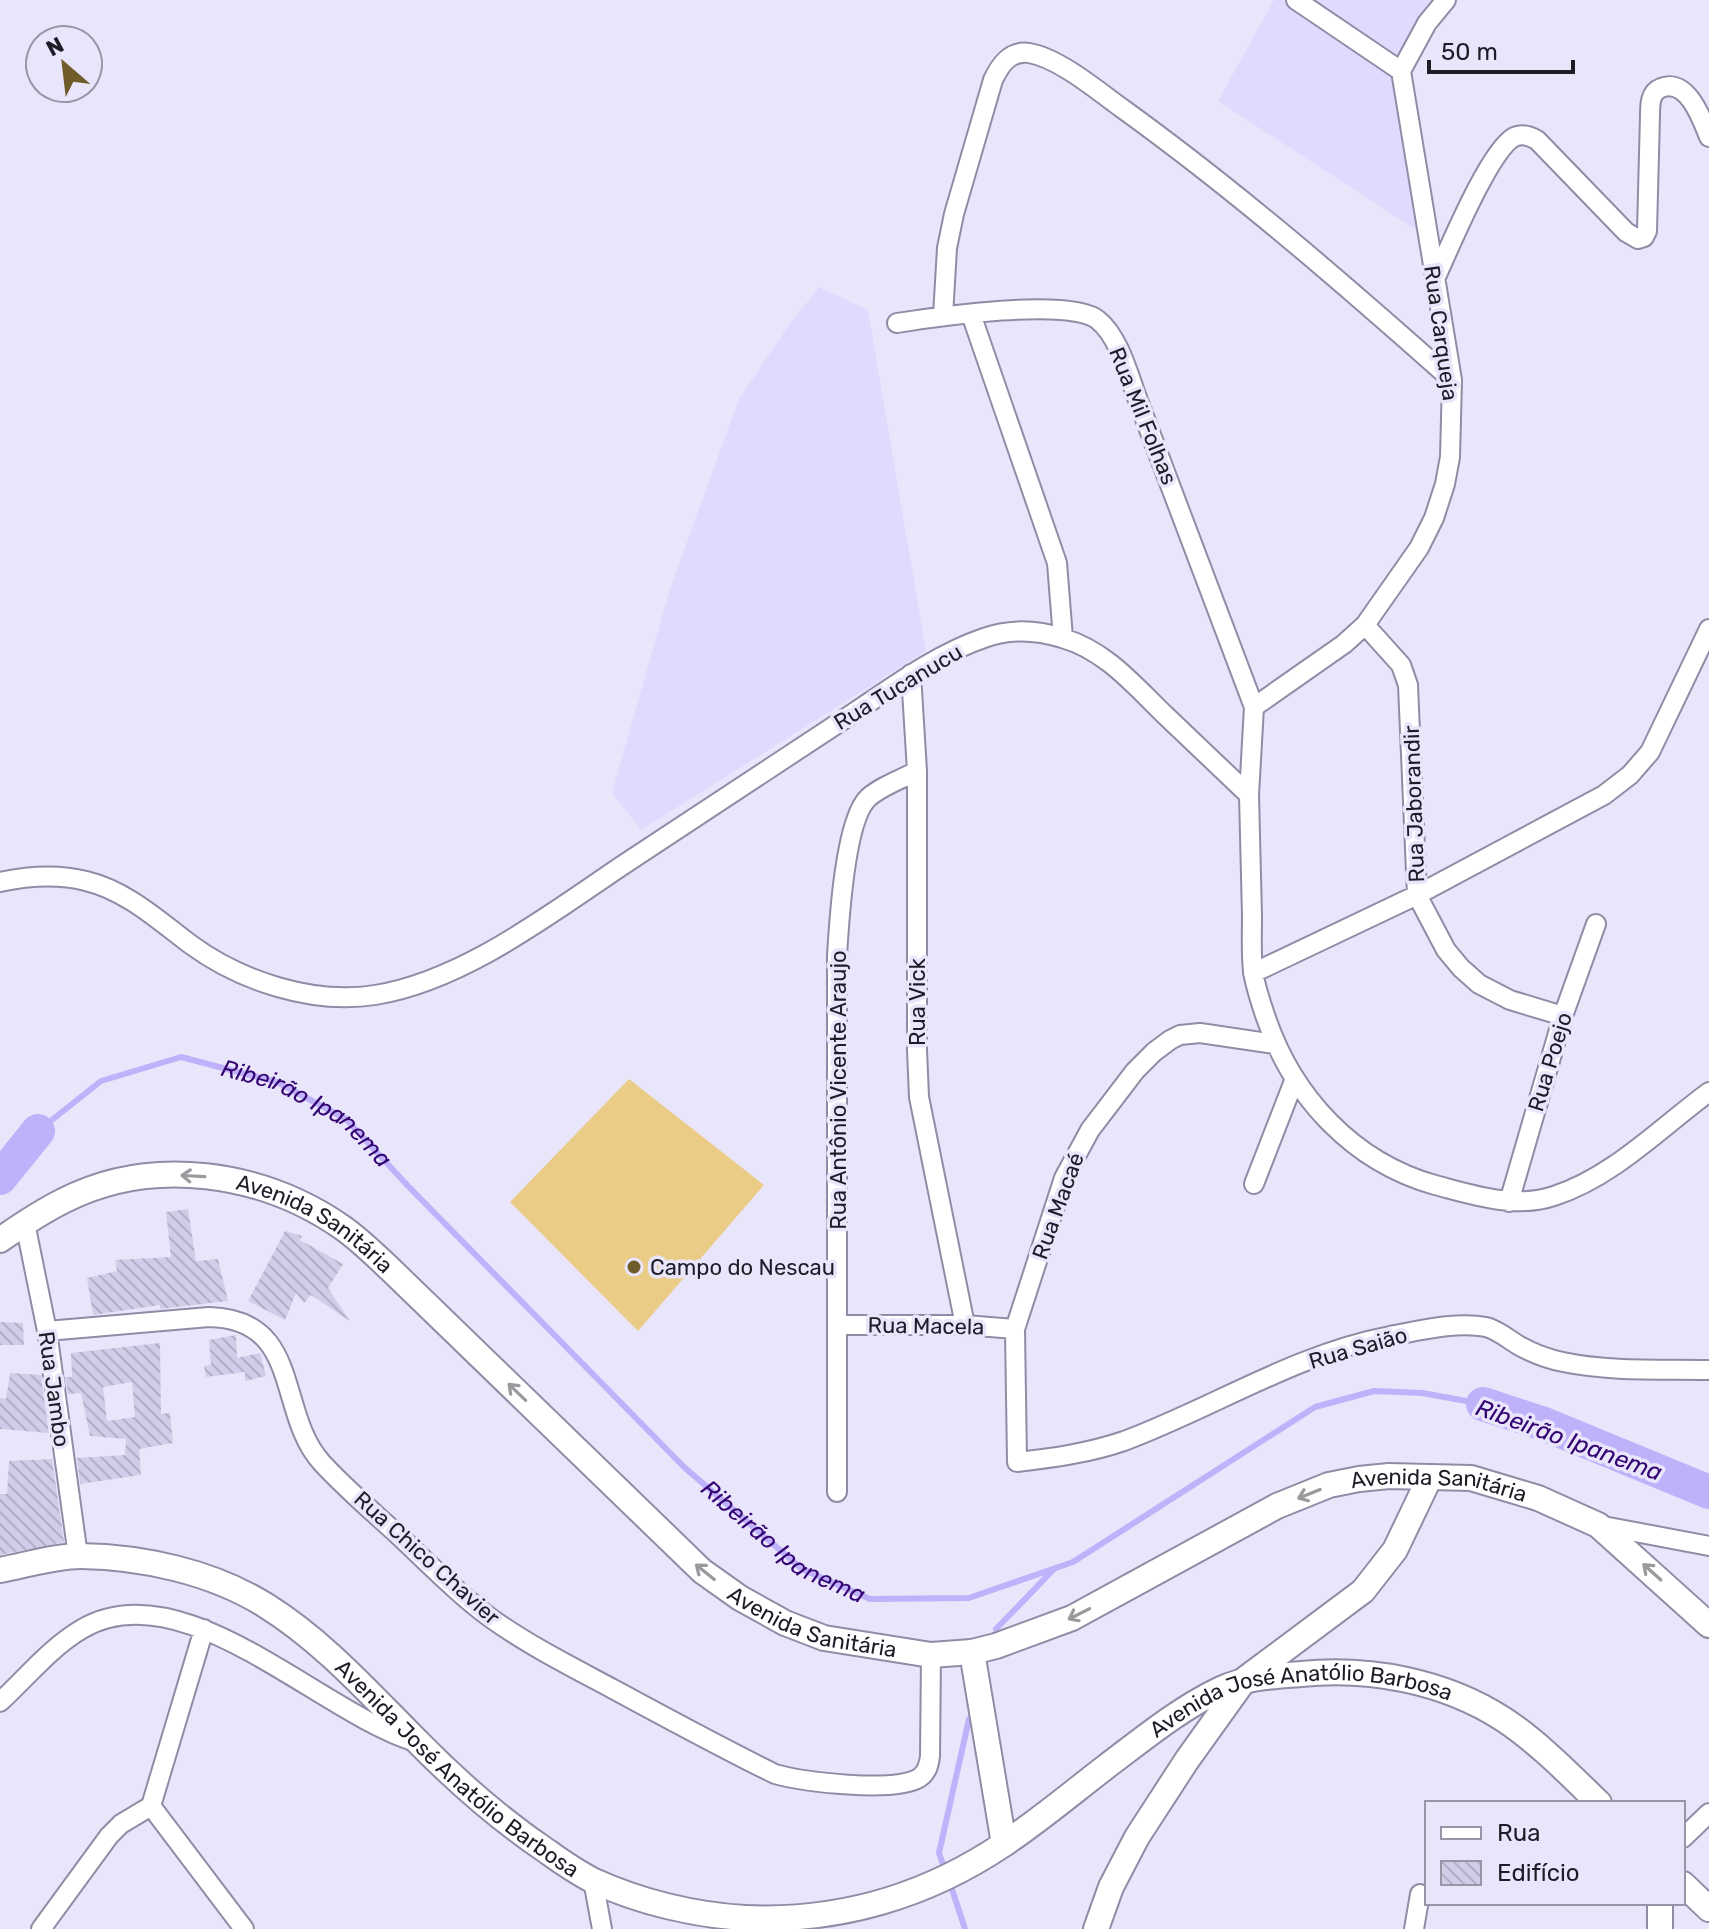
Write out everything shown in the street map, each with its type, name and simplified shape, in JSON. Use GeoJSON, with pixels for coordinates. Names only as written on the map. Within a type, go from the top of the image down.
{"type":"FeatureCollection","features":[{"type":"Feature","properties":{"kind":"street"},"geometry":{"type":"LineString","coordinates":[[1296,0],[1401,71],[1427,23],[1446,0]]}},
{"type":"Feature","properties":{"kind":"street"},"geometry":{"type":"LineString","coordinates":[[943,316],[947,248],[954,214],[993,80],[998,69],[1011,56],[1029,53],[1098,91],[1177,149],[1303,250],[1452,380]]}},
{"type":"Feature","properties":{"kind":"street","name":"Rua Carqueja"},"geometry":{"type":"LineString","coordinates":[[1254,707],[1344,644],[1365,625],[1419,548],[1434,518],[1450,457],[1452,380],[1401,71]]}},
{"type":"Feature","properties":{"kind":"street"},"geometry":{"type":"LineString","coordinates":[[1435,279],[1492,163],[1512,138],[1520,135],[1537,140],[1626,232],[1638,239],[1647,231],[1650,115],[1651,101],[1656,91],[1664,86],[1674,86],[1683,91],[1695,107],[1709,137]]}},
{"type":"Feature","properties":{"kind":"street","name":"Rua Mil Folhas"},"geometry":{"type":"LineString","coordinates":[[897,323],[943,316],[1075,310],[1097,318],[1122,359],[1254,707]]}},
{"type":"Feature","properties":{"kind":"street"},"geometry":{"type":"LineString","coordinates":[[971,314],[1057,563],[1063,638]]}},
{"type":"Feature","properties":{"kind":"street","name":"Rua Jaborandir"},"geometry":{"type":"LineString","coordinates":[[1365,625],[1401,665],[1408,685],[1417,895],[1446,950],[1479,984],[1510,1000],[1563,1016]]}},
{"type":"Feature","properties":{"kind":"street"},"geometry":{"type":"LineString","coordinates":[[1253,973],[1417,895],[1604,795],[1630,775],[1650,752],[1709,629]]}},
{"type":"Feature","properties":{"kind":"street","name":"Rua Tucanucu"},"geometry":{"type":"LineString","coordinates":[[0,882],[56,876],[87,881],[141,906],[194,947],[232,969],[291,989],[343,997],[373,995],[410,987],[462,964],[539,921],[911,674],[959,648],[1002,633],[1030,632],[1063,638],[1109,661],[1249,795]]}},
{"type":"Feature","properties":{"kind":"street","name":"Rua Vick"},"geometry":{"type":"LineString","coordinates":[[911,674],[917,771],[919,1097],[965,1325]]}},
{"type":"Feature","properties":{"kind":"street"},"geometry":{"type":"LineString","coordinates":[[1254,707],[1249,795],[1253,973],[1275,1044],[1294,1081],[1341,1134],[1383,1165],[1419,1180],[1509,1202],[1550,1197],[1591,1180],[1709,1092]]}},
{"type":"Feature","properties":{"kind":"street","name":"Rua Antônio Vicente Araujo"},"geometry":{"type":"LineString","coordinates":[[837,1492],[837,956],[843,883],[858,815],[865,801],[917,771]]}},
{"type":"Feature","properties":{"kind":"street","name":"Rua Poejo"},"geometry":{"type":"LineString","coordinates":[[1509,1202],[1563,1016],[1596,924]]}},
{"type":"Feature","properties":{"kind":"street","name":"Rua Macaé"},"geometry":{"type":"LineString","coordinates":[[1017,1462],[1015,1329],[1064,1178],[1090,1130],[1135,1071],[1161,1045],[1190,1033],[1275,1044]]}},
{"type":"Feature","properties":{"kind":"street"},"geometry":{"type":"LineString","coordinates":[[1254,1184],[1294,1081]]}},
{"type":"Feature","properties":{"kind":"street","name":"Avenida Sanitária"},"geometry":{"type":"LineString","coordinates":[[0,1240],[64,1200],[105,1184],[149,1176],[189,1175],[239,1180],[295,1200],[343,1228],[390,1269],[702,1571],[785,1623],[824,1638],[931,1655],[972,1652],[1015,1641],[1072,1618],[1277,1506],[1329,1485],[1389,1476],[1471,1478],[1510,1488],[1598,1525],[1709,1625]]}},
{"type":"Feature","properties":{"kind":"street","name":"Rua Jambo"},"geometry":{"type":"LineString","coordinates":[[25,1223],[47,1331],[78,1556]]}},
{"type":"Feature","properties":{"kind":"street","name":"Rua Chico Chavier"},"geometry":{"type":"LineString","coordinates":[[47,1331],[209,1317],[231,1317],[251,1328],[269,1342],[279,1358],[303,1433],[321,1462],[466,1599],[566,1663],[775,1774],[818,1783],[867,1784],[913,1780],[926,1772],[929,1766],[931,1655]]}},
{"type":"Feature","properties":{"kind":"street","name":"Rua Macela"},"geometry":{"type":"LineString","coordinates":[[837,1325],[965,1325],[1015,1329]]}},
{"type":"Feature","properties":{"kind":"street","name":"Rua Saião"},"geometry":{"type":"LineString","coordinates":[[1017,1462],[1070,1456],[1112,1445],[1335,1351],[1388,1336],[1449,1327],[1486,1327],[1536,1354],[1568,1363],[1617,1368],[1709,1370]]}},
{"type":"Feature","properties":{"kind":"street"},"geometry":{"type":"LineString","coordinates":[[1096,1929],[1111,1887],[1137,1837],[1245,1679],[1363,1591],[1395,1550],[1430,1477]]}},
{"type":"Feature","properties":{"kind":"street"},"geometry":{"type":"LineString","coordinates":[[1598,1525],[1709,1546]]}},
{"type":"Feature","properties":{"kind":"street","name":"Avenida José Anatólio Barbosa"},"geometry":{"type":"LineString","coordinates":[[0,1570],[78,1556],[146,1562],[196,1574],[264,1604],[322,1648],[488,1808],[530,1840],[593,1880],[674,1908],[746,1923],[842,1912],[895,1899],[933,1884],[1004,1844],[1177,1715],[1219,1690],[1245,1679],[1341,1670],[1392,1677],[1446,1690],[1503,1719],[1556,1762],[1597,1801]]}},
{"type":"Feature","properties":{"kind":"street"},"geometry":{"type":"LineString","coordinates":[[0,1702],[70,1637],[110,1617],[140,1615],[204,1629],[280,1669],[370,1724],[418,1743]]}},
{"type":"Feature","properties":{"kind":"street"},"geometry":{"type":"LineString","coordinates":[[41,1929],[109,1836],[137,1813],[151,1806],[204,1629]]}},
{"type":"Feature","properties":{"kind":"street"},"geometry":{"type":"LineString","coordinates":[[972,1652],[1004,1844]]}},
{"type":"Feature","properties":{"kind":"street"},"geometry":{"type":"LineString","coordinates":[[151,1806],[244,1929]]}},
{"type":"Feature","properties":{"kind":"street"},"geometry":{"type":"LineString","coordinates":[[1685,1836],[1709,1813]]}},
{"type":"Feature","properties":{"kind":"street"},"geometry":{"type":"LineString","coordinates":[[593,1880],[602,1929]]}},
{"type":"Feature","properties":{"kind":"street"},"geometry":{"type":"LineString","coordinates":[[1685,1886],[1709,1909]]}},
{"type":"Feature","properties":{"kind":"street"},"geometry":{"type":"LineString","coordinates":[[1414,1929],[1420,1894]]}},
{"type":"Feature","properties":{"kind":"street"},"geometry":{"type":"LineString","coordinates":[[1660,1905],[1660,1929]]}},
{"type":"Feature","properties":{"kind":"shaded area"},"geometry":{"type":"Polygon","coordinates":[[[1274,0],[1455,0],[1405,57],[1430,239],[1218,101],[1274,0]]]}},
{"type":"Feature","properties":{"kind":"shaded area"},"geometry":{"type":"Polygon","coordinates":[[[819,287],[868,310],[926,651],[641,830],[612,793],[670,589],[739,399],[819,287]]]}},
{"type":"Feature","properties":{"kind":"shaded area","name":"Campo do Nescau"},"geometry":{"type":"Polygon","coordinates":[[[629,1079],[764,1185],[638,1331],[510,1202],[629,1079]]]}},
{"type":"Feature","properties":{"kind":"building"},"geometry":{"type":"Polygon","coordinates":[[[188,1209],[196,1261],[218,1259],[228,1301],[160,1309],[160,1305],[93,1315],[87,1278],[117,1271],[115,1260],[171,1257],[166,1212],[188,1209]]]}},
{"type":"Feature","properties":{"kind":"building"},"geometry":{"type":"Polygon","coordinates":[[[285,1231],[302,1236],[300,1240],[343,1264],[328,1288],[350,1321],[311,1295],[304,1303],[296,1293],[285,1320],[248,1301],[285,1231]]]}},
{"type":"Feature","properties":{"kind":"building"},"geometry":{"type":"Polygon","coordinates":[[[0,1322],[23,1323],[24,1345],[0,1345],[0,1322]]]}},
{"type":"Feature","properties":{"kind":"building"},"geometry":{"type":"Polygon","coordinates":[[[236,1335],[237,1358],[260,1353],[266,1376],[245,1381],[245,1372],[206,1377],[204,1366],[211,1365],[209,1340],[236,1335]]]}},
{"type":"Feature","properties":{"kind":"building"},"geometry":{"type":"Polygon","coordinates":[[[160,1343],[161,1414],[170,1413],[173,1443],[139,1449],[141,1475],[80,1484],[77,1458],[125,1455],[126,1439],[90,1436],[81,1393],[68,1394],[65,1377],[72,1377],[71,1353],[160,1343]],[[132,1382],[103,1387],[107,1421],[135,1417],[132,1382]]]}},
{"type":"Feature","properties":{"kind":"building"},"geometry":{"type":"Polygon","coordinates":[[[10,1373],[41,1375],[49,1433],[0,1429],[0,1398],[6,1399],[10,1373]]]}},
{"type":"Feature","properties":{"kind":"building"},"geometry":{"type":"Polygon","coordinates":[[[52,1459],[64,1542],[0,1555],[0,1494],[7,1494],[9,1461],[52,1459]]]}},
{"type":"Feature","properties":{"kind":"waterway","name":"Ribeirão Ipanema"},"geometry":{"type":"LineString","coordinates":[[38,1131],[101,1081],[181,1057],[277,1082],[346,1119],[684,1467],[802,1569],[870,1599],[969,1598],[1073,1562],[1315,1407],[1374,1391],[1422,1393],[1483,1404]]}},
{"type":"Feature","properties":{"kind":"waterway","name":"Ribeirão Ipanema"},"geometry":{"type":"LineString","coordinates":[[0,1178],[38,1131]]}},
{"type":"Feature","properties":{"kind":"waterway","name":"Ribeirão Ipanema"},"geometry":{"type":"LineString","coordinates":[[1483,1404],[1544,1424],[1709,1492]]}},
{"type":"Feature","properties":{"kind":"waterway"},"geometry":{"type":"LineString","coordinates":[[996,1629],[1054,1569]]}},
{"type":"Feature","properties":{"kind":"waterway"},"geometry":{"type":"LineString","coordinates":[[946,1873],[939,1853],[969,1719]]}},
{"type":"Feature","properties":{"kind":"waterway"},"geometry":{"type":"LineString","coordinates":[[950,1883],[965,1929]]}},
{"type":"Feature","properties":{"kind":"place","name":"Campo do Nescau"},"geometry":{"type":"Point","coordinates":[634,1267]}}]}
